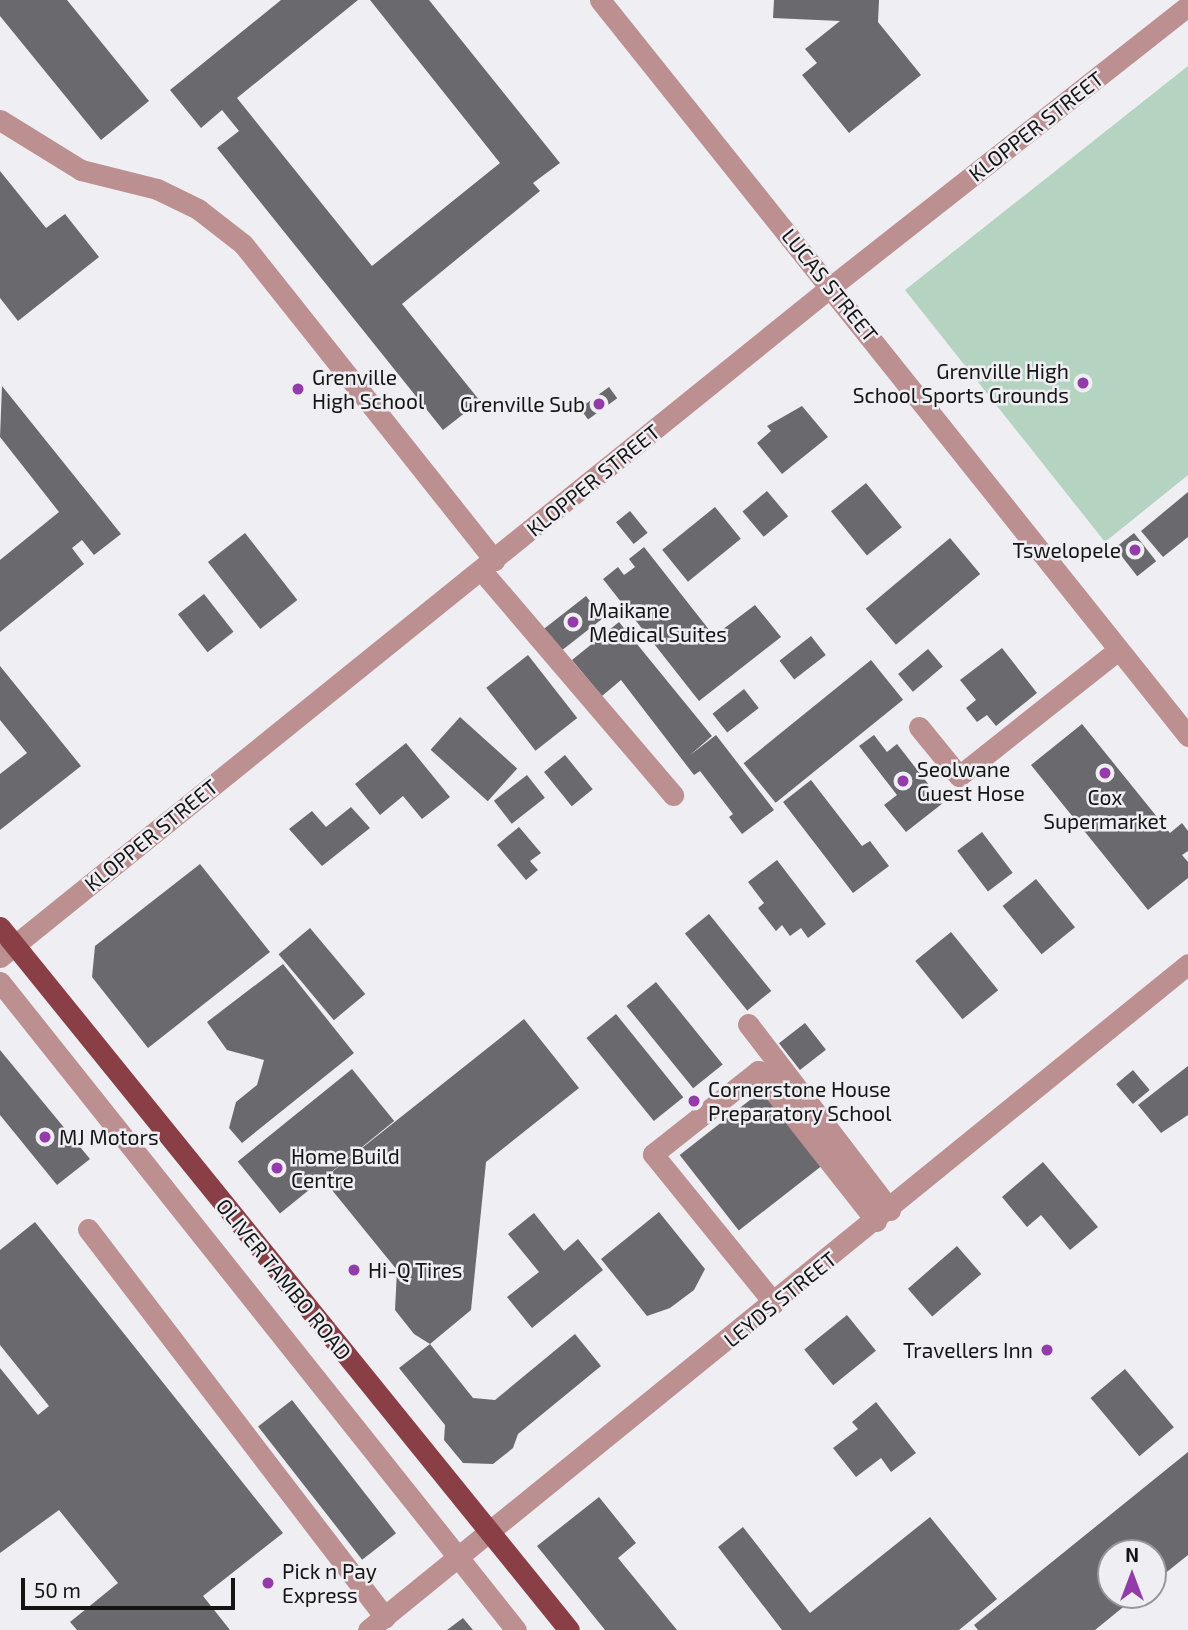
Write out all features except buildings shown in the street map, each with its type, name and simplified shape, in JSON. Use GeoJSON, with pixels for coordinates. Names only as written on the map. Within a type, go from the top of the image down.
{"type":"FeatureCollection","features":[{"type":"Feature","properties":{"kind":"main road","name":"OLIVER TAMBO ROAD"},"geometry":{"type":"LineString","coordinates":[[0,927],[7,951],[569,1630]]}},
{"type":"Feature","properties":{"kind":"street","name":"LUCAS STREET"},"geometry":{"type":"LineString","coordinates":[[600,0],[1188,736]]}},
{"type":"Feature","properties":{"kind":"street","name":"KLOPPER STREET"},"geometry":{"type":"LineString","coordinates":[[7,951],[831,286],[1188,5]]}},
{"type":"Feature","properties":{"kind":"street"},"geometry":{"type":"LineString","coordinates":[[0,120],[80,170],[158,189],[198,209],[243,244],[488,565],[673,795]]}},
{"type":"Feature","properties":{"kind":"street"},"geometry":{"type":"LineString","coordinates":[[919,727],[959,776],[1118,650]]}},
{"type":"Feature","properties":{"kind":"street","name":"LEYDS STREET"},"geometry":{"type":"LineString","coordinates":[[377,1623],[883,1215],[1188,964]]}},
{"type":"Feature","properties":{"kind":"street"},"geometry":{"type":"LineString","coordinates":[[0,982],[516,1630]]}},
{"type":"Feature","properties":{"kind":"street"},"geometry":{"type":"LineString","coordinates":[[748,1024],[883,1215]]}},
{"type":"Feature","properties":{"kind":"street"},"geometry":{"type":"LineString","coordinates":[[774,1303],[653,1153],[758,1071],[883,1215]]}},
{"type":"Feature","properties":{"kind":"street"},"geometry":{"type":"LineString","coordinates":[[88,1229],[377,1623]]}},
{"type":"Feature","properties":{"kind":"green space","name":"Grenville High School Sports Grounds"},"geometry":{"type":"Polygon","coordinates":[[[1188,66],[1188,475],[1105,542],[905,290],[1188,66]]]}},
{"type":"Feature","properties":{"kind":"place","name":"Grenville High School Sports Grounds"},"geometry":{"type":"Point","coordinates":[1083,383]}},
{"type":"Feature","properties":{"kind":"place","name":"Grenville High School"},"geometry":{"type":"Point","coordinates":[298,389]}},
{"type":"Feature","properties":{"kind":"place","name":"Grenville Sub"},"geometry":{"type":"Point","coordinates":[599,404]}},
{"type":"Feature","properties":{"kind":"place","name":"Tswelopele"},"geometry":{"type":"Point","coordinates":[1135,550]}},
{"type":"Feature","properties":{"kind":"place","name":"Maikane Medical Suites"},"geometry":{"type":"Point","coordinates":[573,622]}},
{"type":"Feature","properties":{"kind":"place","name":"Cox Supermarket"},"geometry":{"type":"Point","coordinates":[1105,773]}},
{"type":"Feature","properties":{"kind":"place","name":"Seolwane Guest Hose"},"geometry":{"type":"Point","coordinates":[903,781]}},
{"type":"Feature","properties":{"kind":"place","name":"Cornerstone House Preparatory School"},"geometry":{"type":"Point","coordinates":[694,1101]}},
{"type":"Feature","properties":{"kind":"place","name":"MJ Motors"},"geometry":{"type":"Point","coordinates":[45,1137]}},
{"type":"Feature","properties":{"kind":"place","name":"Home Build Centre"},"geometry":{"type":"Point","coordinates":[277,1168]}},
{"type":"Feature","properties":{"kind":"place","name":"Hi-Q Tires"},"geometry":{"type":"Point","coordinates":[354,1270]}},
{"type":"Feature","properties":{"kind":"place","name":"Travellers Inn"},"geometry":{"type":"Point","coordinates":[1047,1350]}},
{"type":"Feature","properties":{"kind":"place","name":"Pick n Pay Express"},"geometry":{"type":"Point","coordinates":[268,1583]}}]}
